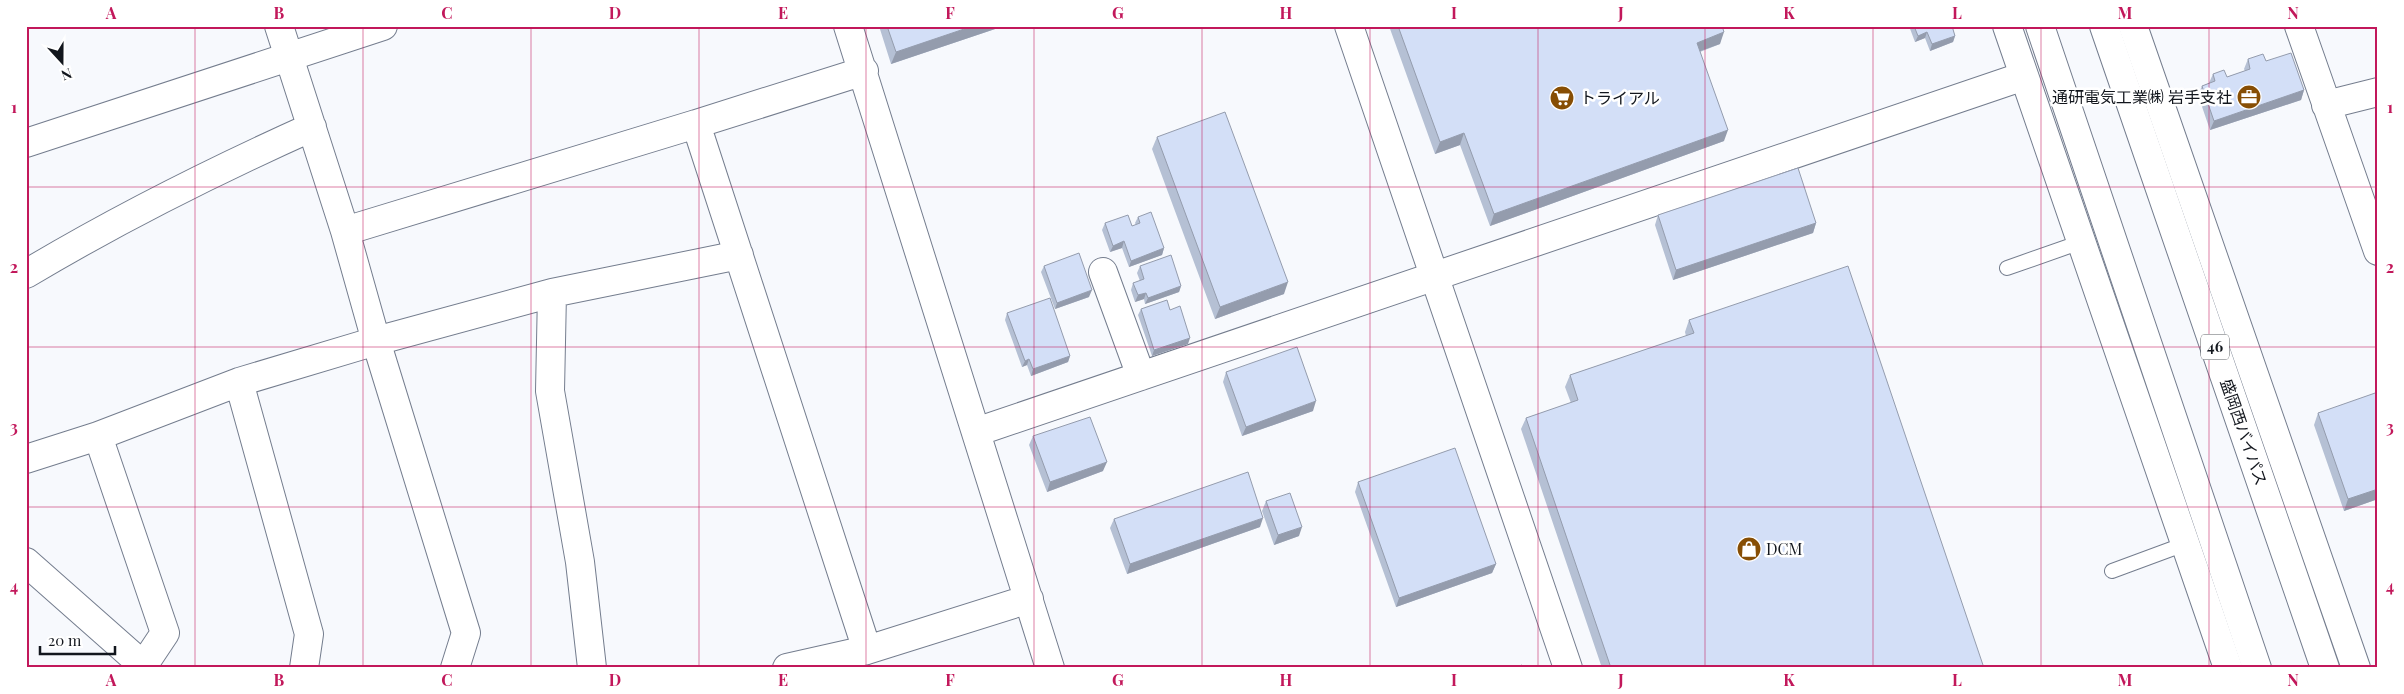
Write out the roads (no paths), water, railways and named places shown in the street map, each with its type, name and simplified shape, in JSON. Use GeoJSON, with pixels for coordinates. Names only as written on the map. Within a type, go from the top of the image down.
{"type":"FeatureCollection","features":[{"type":"Feature","properties":{"kind":"main road"},"geometry":{"type":"LineString","coordinates":[[279,26],[345,231],[376,341],[466,632],[455,668]]}},
{"type":"Feature","properties":{"kind":"main road"},"geometry":{"type":"LineString","coordinates":[[26,143],[383,26]]}},
{"type":"Feature","properties":{"kind":"main road"},"geometry":{"type":"LineString","coordinates":[[848,26],[864,71],[1050,668]]}},
{"type":"Feature","properties":{"kind":"main road"},"geometry":{"type":"LineString","coordinates":[[1349,26],[1568,668]]}},
{"type":"Feature","properties":{"kind":"main road"},"geometry":{"type":"LineString","coordinates":[[2007,26],[2228,668]]}},
{"type":"Feature","properties":{"kind":"main road"},"geometry":{"type":"LineString","coordinates":[[2040,26],[2257,668]]}},
{"type":"Feature","properties":{"kind":"main road","name":"盛岡西バイパス"},"geometry":{"type":"LineString","coordinates":[[2104,26],[2325,668]]}},
{"type":"Feature","properties":{"kind":"main road"},"geometry":{"type":"LineString","coordinates":[[2133,26],[2356,668]]}},
{"type":"Feature","properties":{"kind":"main road"},"geometry":{"type":"LineString","coordinates":[[2299,26],[2378,251]]}},
{"type":"Feature","properties":{"kind":"main road"},"geometry":{"type":"LineString","coordinates":[[345,231],[864,71]]}},
{"type":"Feature","properties":{"kind":"main road"},"geometry":{"type":"LineString","coordinates":[[976,432],[2024,76]]}},
{"type":"Feature","properties":{"kind":"main road"},"geometry":{"type":"LineString","coordinates":[[2326,106],[2378,92]]}},
{"type":"Feature","properties":{"kind":"main road"},"geometry":{"type":"LineString","coordinates":[[696,124],[867,650]]}},
{"type":"Feature","properties":{"kind":"main road"},"geometry":{"type":"LineString","coordinates":[[26,274],[113,223],[235,161],[312,127]]}},
{"type":"Feature","properties":{"kind":"main road"},"geometry":{"type":"LineString","coordinates":[[26,459],[98,436],[239,382],[376,341],[552,293],[739,255]]}},
{"type":"Feature","properties":{"kind":"main road"},"geometry":{"type":"LineString","coordinates":[[1103,272],[1141,376]]}},
{"type":"Feature","properties":{"kind":"main road"},"geometry":{"type":"LineString","coordinates":[[552,293],[550,391],[580,562],[592,668]]}},
{"type":"Feature","properties":{"kind":"main road"},"geometry":{"type":"LineString","coordinates":[[239,382],[310,634],[304,668]]}},
{"type":"Feature","properties":{"kind":"main road"},"geometry":{"type":"LineString","coordinates":[[26,562],[144,667],[165,633],[98,436]]}},
{"type":"Feature","properties":{"kind":"main road"},"geometry":{"type":"LineString","coordinates":[[787,668],[867,650],[1029,599]]}},
{"type":"Feature","properties":{"kind":"lane"},"geometry":{"type":"LineString","coordinates":[[2007,268],[2081,242]]}},
{"type":"Feature","properties":{"kind":"lane"},"geometry":{"type":"LineString","coordinates":[[2112,571],[2185,544]]}},
{"type":"Feature","properties":{"kind":"place","name":"通研電気工業㈱ 岩手支社"},"geometry":{"type":"Point","coordinates":[2249,97]}},
{"type":"Feature","properties":{"kind":"place","name":"トライアル"},"geometry":{"type":"Point","coordinates":[1562,98]}},
{"type":"Feature","properties":{"kind":"place","name":"DCM"},"geometry":{"type":"Point","coordinates":[1749,549]}}]}
